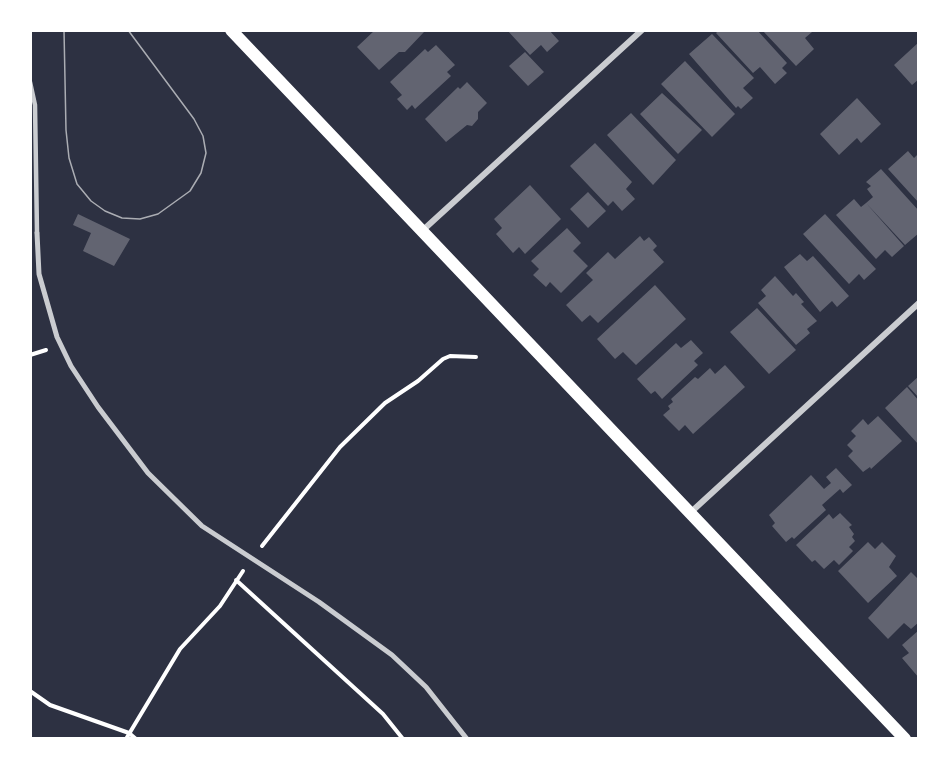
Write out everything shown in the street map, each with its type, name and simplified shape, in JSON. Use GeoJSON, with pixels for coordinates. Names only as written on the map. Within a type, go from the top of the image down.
{"type":"FeatureCollection","features":[{"type":"Feature","properties":{"kind":"main road"},"geometry":{"type":"LineString","coordinates":[[231,30],[905,739]]}},
{"type":"Feature","properties":{"kind":"street"},"geometry":{"type":"LineString","coordinates":[[422,231],[642,30]]}},
{"type":"Feature","properties":{"kind":"street"},"geometry":{"type":"LineString","coordinates":[[37,233],[39,274],[57,337],[93,399],[126,447],[177,504],[202,526],[319,602],[392,655],[426,687],[467,739]]}},
{"type":"Feature","properties":{"kind":"street"},"geometry":{"type":"LineString","coordinates":[[690,513],[919,303]]}},
{"type":"Feature","properties":{"kind":"lane"},"geometry":{"type":"LineString","coordinates":[[30,82],[35,105],[37,233]]}},
{"type":"Feature","properties":{"kind":"path"},"geometry":{"type":"LineString","coordinates":[[126,739],[151,701],[162,676],[180,649],[220,606],[236,580],[340,447],[385,403],[418,381],[443,359],[450,356],[476,357]]}},
{"type":"Feature","properties":{"kind":"path"},"geometry":{"type":"LineString","coordinates":[[236,580],[383,714],[403,739]]}},
{"type":"Feature","properties":{"kind":"path"},"geometry":{"type":"LineString","coordinates":[[30,691],[50,705],[129,733],[136,739]]}},
{"type":"Feature","properties":{"kind":"building"},"geometry":{"type":"Polygon","coordinates":[[[375,30],[423,30],[424,32],[405,52],[399,52],[379,70],[357,47],[375,30]]]}},
{"type":"Feature","properties":{"kind":"building"},"geometry":{"type":"Polygon","coordinates":[[[507,30],[549,30],[559,41],[547,52],[541,45],[530,55],[507,30]]]}},
{"type":"Feature","properties":{"kind":"building"},"geometry":{"type":"Polygon","coordinates":[[[719,30],[757,30],[787,63],[782,68],[787,73],[775,84],[760,67],[753,73],[716,33],[719,30]]]}},
{"type":"Feature","properties":{"kind":"building"},"geometry":{"type":"Polygon","coordinates":[[[762,30],[810,30],[812,32],[805,38],[814,49],[796,66],[762,30]]]}},
{"type":"Feature","properties":{"kind":"building"},"geometry":{"type":"Polygon","coordinates":[[[712,34],[754,78],[743,88],[753,98],[741,109],[738,106],[736,108],[689,54],[712,34]]]}},
{"type":"Feature","properties":{"kind":"building"},"geometry":{"type":"Polygon","coordinates":[[[919,42],[919,79],[912,85],[894,65],[919,42]]]}},
{"type":"Feature","properties":{"kind":"building"},"geometry":{"type":"Polygon","coordinates":[[[436,45],[455,65],[447,72],[451,76],[415,109],[412,105],[407,110],[397,99],[402,95],[390,82],[425,49],[428,52],[436,45]]]}},
{"type":"Feature","properties":{"kind":"building"},"geometry":{"type":"Polygon","coordinates":[[[525,52],[544,72],[528,86],[509,66],[525,52]]]}},
{"type":"Feature","properties":{"kind":"building"},"geometry":{"type":"Polygon","coordinates":[[[685,61],[735,114],[712,137],[661,84],[685,61]]]}},
{"type":"Feature","properties":{"kind":"building"},"geometry":{"type":"Polygon","coordinates":[[[467,82],[487,103],[478,112],[478,119],[472,126],[467,125],[446,142],[425,119],[458,87],[460,89],[467,82]]]}},
{"type":"Feature","properties":{"kind":"building"},"geometry":{"type":"Polygon","coordinates":[[[662,93],[702,130],[678,154],[640,114],[662,93]]]}},
{"type":"Feature","properties":{"kind":"building"},"geometry":{"type":"Polygon","coordinates":[[[857,98],[881,124],[861,143],[857,138],[839,155],[820,134],[857,98]]]}},
{"type":"Feature","properties":{"kind":"building"},"geometry":{"type":"Polygon","coordinates":[[[631,113],[676,160],[653,185],[607,135],[631,113]]]}},
{"type":"Feature","properties":{"kind":"building"},"geometry":{"type":"Polygon","coordinates":[[[595,143],[632,182],[626,189],[635,199],[622,211],[613,201],[608,206],[570,166],[595,143]]]}},
{"type":"Feature","properties":{"kind":"building"},"geometry":{"type":"Polygon","coordinates":[[[908,151],[914,158],[919,153],[919,203],[888,169],[908,151]]]}},
{"type":"Feature","properties":{"kind":"building"},"geometry":{"type":"Polygon","coordinates":[[[881,169],[919,211],[919,233],[905,245],[866,203],[873,197],[867,189],[871,186],[866,182],[881,169]]]}},
{"type":"Feature","properties":{"kind":"building"},"geometry":{"type":"Polygon","coordinates":[[[530,185],[561,219],[525,254],[519,247],[513,253],[496,234],[502,228],[494,219],[530,185]]]}},
{"type":"Feature","properties":{"kind":"building"},"geometry":{"type":"Polygon","coordinates":[[[588,192],[606,211],[588,228],[570,209],[588,192]]]}},
{"type":"Feature","properties":{"kind":"building"},"geometry":{"type":"Polygon","coordinates":[[[854,199],[861,207],[866,203],[904,246],[892,257],[885,250],[876,259],[836,215],[854,199]]]}},
{"type":"Feature","properties":{"kind":"building"},"geometry":{"type":"Polygon","coordinates":[[[78,214],[130,239],[114,266],[83,251],[91,233],[73,225],[78,214]]]}},
{"type":"Feature","properties":{"kind":"building"},"geometry":{"type":"Polygon","coordinates":[[[825,214],[876,269],[864,280],[859,274],[849,284],[803,234],[825,214]]]}},
{"type":"Feature","properties":{"kind":"building"},"geometry":{"type":"Polygon","coordinates":[[[567,228],[581,243],[573,251],[588,266],[561,293],[550,282],[546,287],[533,275],[539,269],[531,261],[567,228]]]}},
{"type":"Feature","properties":{"kind":"building"},"geometry":{"type":"Polygon","coordinates":[[[640,236],[644,241],[649,237],[657,246],[653,250],[664,262],[598,323],[590,315],[582,322],[566,305],[593,280],[586,273],[608,252],[615,259],[640,236]]]}},
{"type":"Feature","properties":{"kind":"building"},"geometry":{"type":"Polygon","coordinates":[[[800,254],[807,261],[813,256],[849,296],[837,307],[832,301],[820,312],[784,267],[800,254]]]}},
{"type":"Feature","properties":{"kind":"building"},"geometry":{"type":"Polygon","coordinates":[[[775,276],[793,296],[796,293],[804,302],[801,304],[817,321],[807,329],[810,333],[796,345],[758,303],[766,296],[761,290],[775,276]]]}},
{"type":"Feature","properties":{"kind":"building"},"geometry":{"type":"Polygon","coordinates":[[[655,285],[686,319],[636,365],[623,352],[615,359],[597,339],[655,285]]]}},
{"type":"Feature","properties":{"kind":"building"},"geometry":{"type":"Polygon","coordinates":[[[757,308],[796,350],[769,374],[730,332],[757,308]]]}},
{"type":"Feature","properties":{"kind":"building"},"geometry":{"type":"Polygon","coordinates":[[[691,340],[703,353],[694,361],[698,365],[662,399],[655,391],[651,394],[637,379],[676,343],[681,348],[691,340]]]}},
{"type":"Feature","properties":{"kind":"building"},"geometry":{"type":"Polygon","coordinates":[[[725,365],[745,387],[693,434],[685,425],[679,431],[663,415],[670,409],[668,406],[673,402],[671,399],[695,377],[698,379],[710,368],[715,374],[725,365]]]}},
{"type":"Feature","properties":{"kind":"building"},"geometry":{"type":"Polygon","coordinates":[[[919,376],[919,398],[908,386],[919,376]]]}},
{"type":"Feature","properties":{"kind":"building"},"geometry":{"type":"Polygon","coordinates":[[[907,387],[919,401],[919,445],[885,408],[907,387]]]}},
{"type":"Feature","properties":{"kind":"building"},"geometry":{"type":"Polygon","coordinates":[[[878,416],[902,441],[871,469],[870,467],[863,472],[848,456],[853,451],[847,445],[856,436],[851,431],[863,419],[868,425],[878,416]]]}},
{"type":"Feature","properties":{"kind":"building"},"geometry":{"type":"Polygon","coordinates":[[[836,468],[852,485],[843,493],[840,489],[822,505],[826,510],[794,539],[792,537],[786,542],[772,526],[775,523],[769,515],[811,475],[824,489],[831,483],[826,477],[836,468]]]}},
{"type":"Feature","properties":{"kind":"building"},"geometry":{"type":"Polygon","coordinates":[[[840,513],[852,525],[849,527],[854,534],[852,537],[855,541],[849,547],[853,551],[839,565],[834,560],[824,569],[815,560],[812,562],[796,545],[829,514],[833,519],[840,513]]]}},
{"type":"Feature","properties":{"kind":"building"},"geometry":{"type":"Polygon","coordinates":[[[868,542],[875,549],[882,542],[896,556],[889,567],[897,576],[868,603],[838,571],[868,542]]]}},
{"type":"Feature","properties":{"kind":"building"},"geometry":{"type":"Polygon","coordinates":[[[911,572],[919,580],[919,622],[911,629],[904,623],[888,639],[868,618],[911,572]]]}},
{"type":"Feature","properties":{"kind":"building"},"geometry":{"type":"Polygon","coordinates":[[[919,630],[919,678],[902,658],[909,653],[902,645],[919,630]]]}},
{"type":"Feature","properties":{"kind":"tram line"},"geometry":{"type":"LineString","coordinates":[[64,30],[66,130],[69,158],[77,184],[91,201],[105,211],[122,218],[140,219],[158,214],[190,191],[201,173],[206,153],[203,136],[194,119],[128,30]]}}]}
